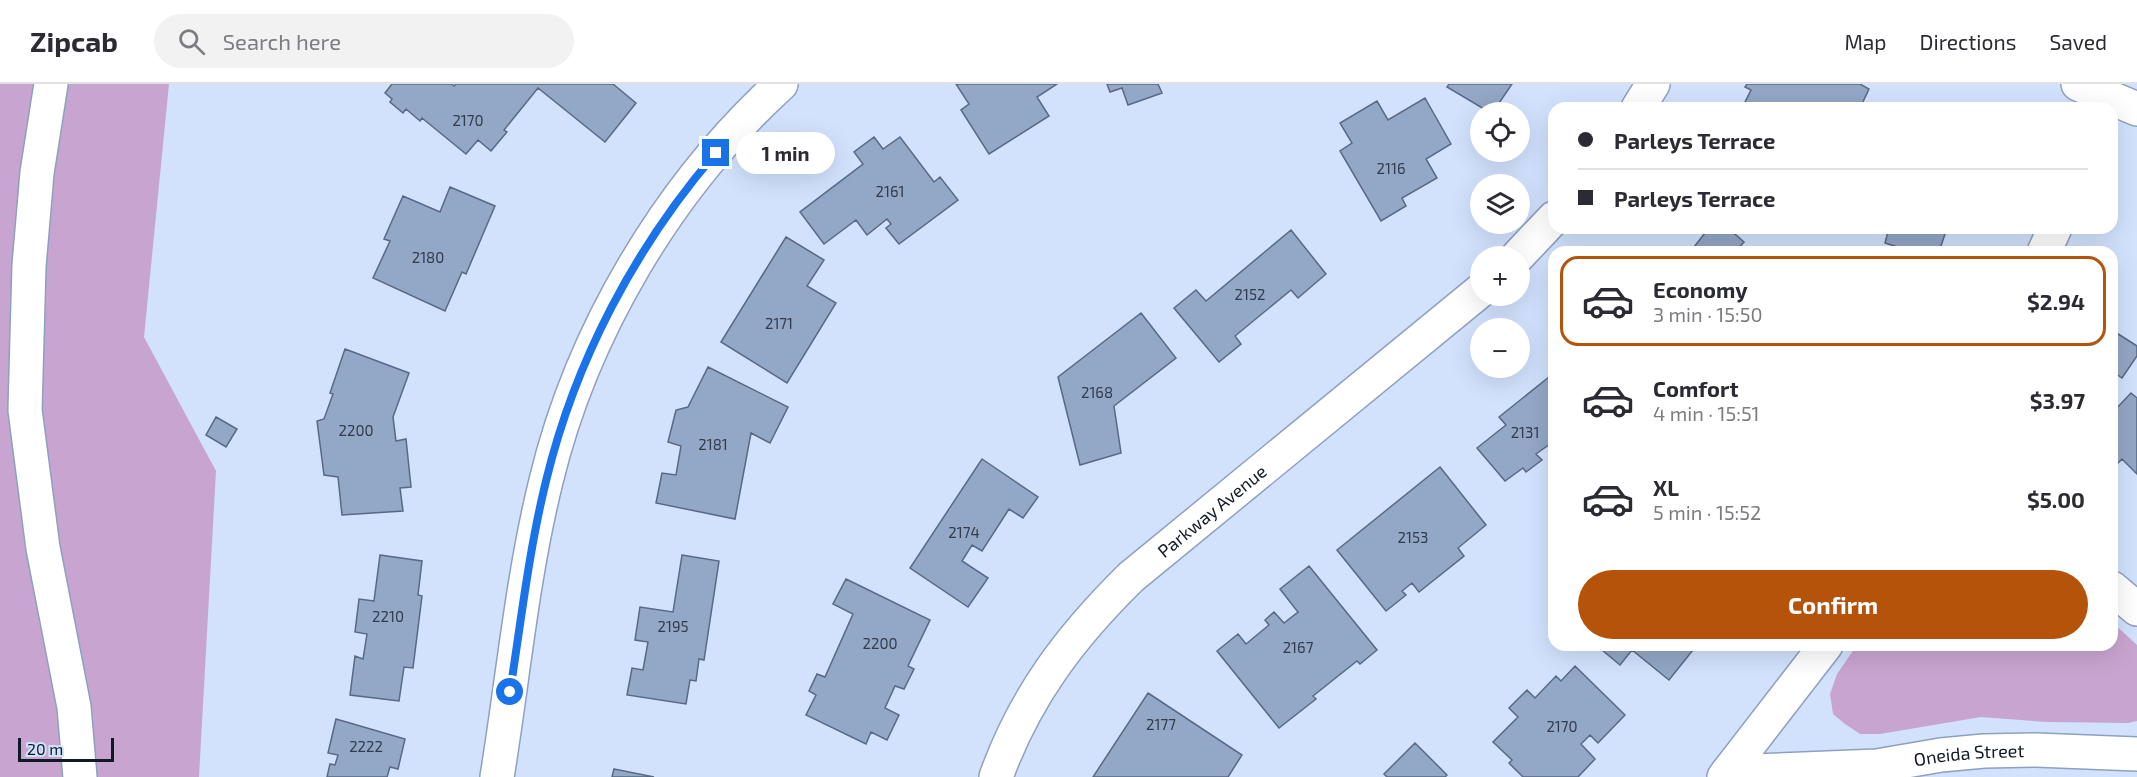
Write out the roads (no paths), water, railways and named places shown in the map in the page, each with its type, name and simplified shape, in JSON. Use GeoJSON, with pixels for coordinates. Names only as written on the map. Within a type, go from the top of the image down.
{"type":"FeatureCollection","features":[{"type":"Feature","properties":{"kind":"street"},"geometry":{"type":"LineString","coordinates":[[51,84],[37,173],[31,243],[26,410],[44,548],[74,707],[80,777]]}},
{"type":"Feature","properties":{"kind":"street"},"geometry":{"type":"LineString","coordinates":[[497,777],[531,554],[546,480],[566,412],[588,355],[618,292],[659,228],[703,168],[753,110],[782,84]]}},
{"type":"Feature","properties":{"kind":"street"},"geometry":{"type":"LineString","coordinates":[[1642,102],[1653,84]]}},
{"type":"Feature","properties":{"kind":"street"},"geometry":{"type":"LineString","coordinates":[[2078,84],[2112,102]]}},
{"type":"Feature","properties":{"kind":"street"},"geometry":{"type":"LineString","coordinates":[[1527,246],[1548,224]]}},
{"type":"Feature","properties":{"kind":"street","name":"Parkway Avenue"},"geometry":{"type":"LineString","coordinates":[[996,777],[1022,718],[1043,681],[1098,609],[1131,577],[1470,299]]}},
{"type":"Feature","properties":{"kind":"street"},"geometry":{"type":"LineString","coordinates":[[2118,593],[2137,609]]}},
{"type":"Feature","properties":{"kind":"street"},"geometry":{"type":"LineString","coordinates":[[1726,775],[1821,651]]}},
{"type":"Feature","properties":{"kind":"street","name":"Oneida Street"},"geometry":{"type":"LineString","coordinates":[[1726,775],[1877,766],[1941,755],[1984,751],[2036,750],[2137,754]]}}]}
